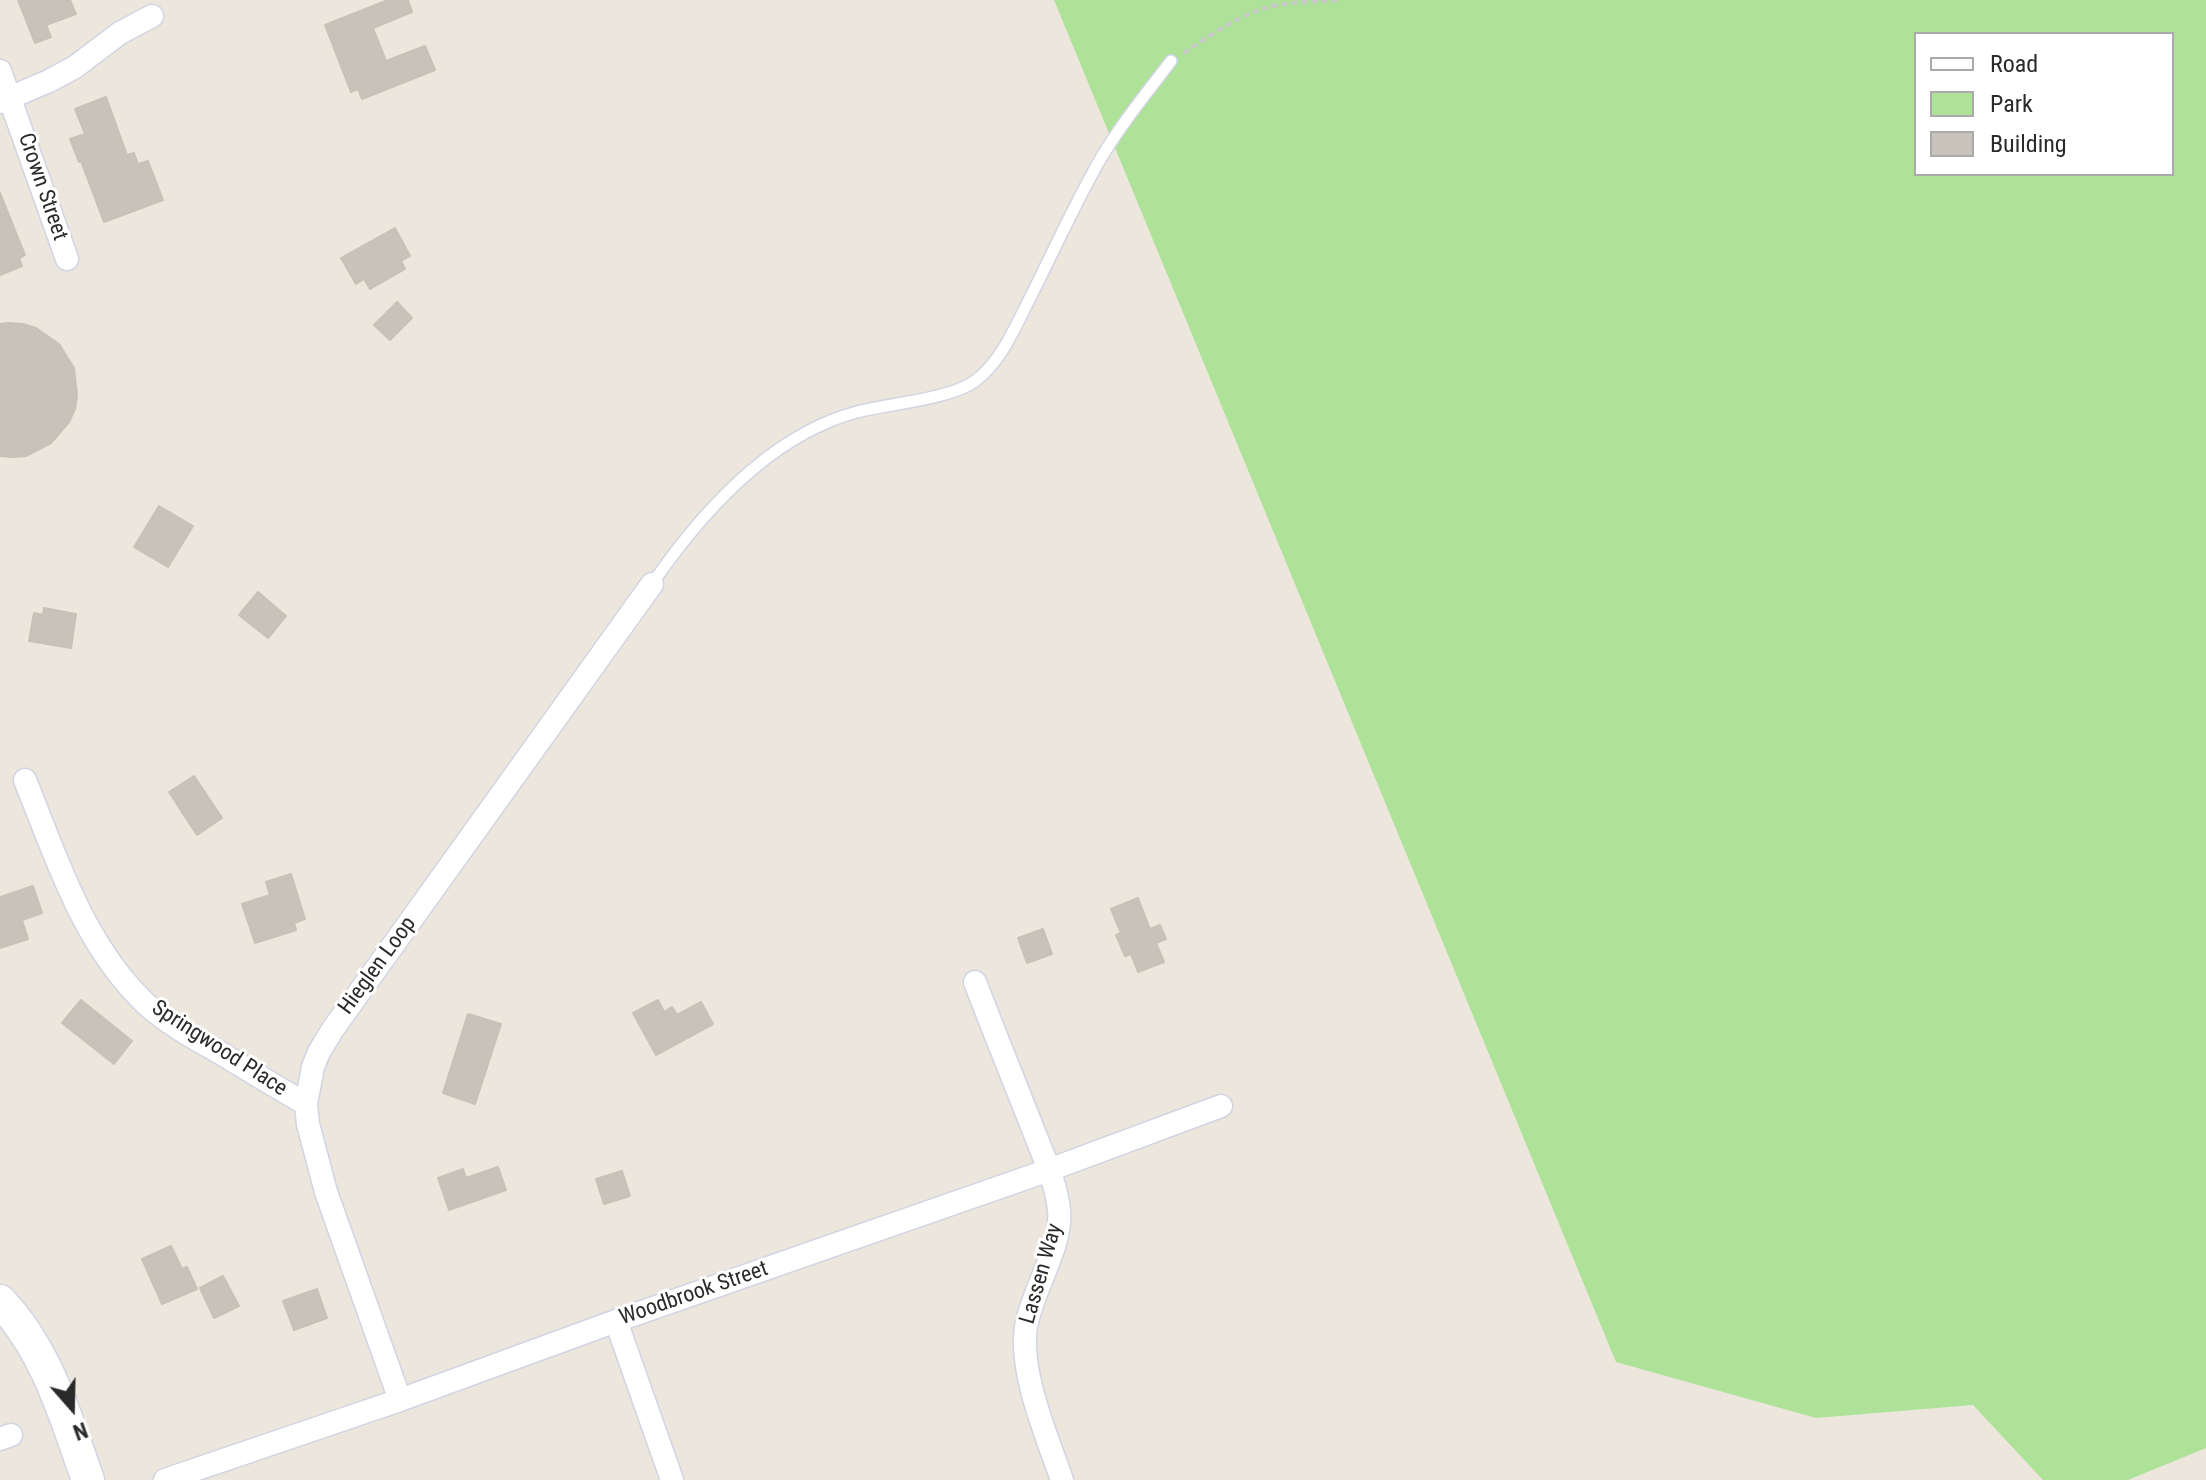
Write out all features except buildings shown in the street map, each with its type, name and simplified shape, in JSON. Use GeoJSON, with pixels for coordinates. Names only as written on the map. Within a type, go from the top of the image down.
{"type":"FeatureCollection","features":[{"type":"Feature","properties":{"kind":"main road"},"geometry":{"type":"LineString","coordinates":[[0,1301],[18,1319],[49,1376],[88,1480]]}},
{"type":"Feature","properties":{"kind":"street"},"geometry":{"type":"LineString","coordinates":[[5,100],[75,67],[120,33],[152,16]]}},
{"type":"Feature","properties":{"kind":"street","name":"Crown Street"},"geometry":{"type":"LineString","coordinates":[[0,71],[5,100],[67,259]]}},
{"type":"Feature","properties":{"kind":"street","name":"Hieglen Loop"},"geometry":{"type":"LineString","coordinates":[[400,1400],[326,1192],[308,1124],[306,1104],[313,1067],[333,1029],[652,584]]}},
{"type":"Feature","properties":{"kind":"street","name":"Springwood Place"},"geometry":{"type":"LineString","coordinates":[[25,780],[74,901],[101,949],[123,978],[147,1004],[174,1026],[306,1104]]}},
{"type":"Feature","properties":{"kind":"street","name":"Lassen Way"},"geometry":{"type":"LineString","coordinates":[[975,982],[1049,1170],[1059,1211],[1059,1228],[1026,1327],[1025,1350],[1040,1417],[1062,1480]]}},
{"type":"Feature","properties":{"kind":"street","name":"Woodbrook Street"},"geometry":{"type":"LineString","coordinates":[[165,1480],[400,1400],[1221,1106]]}},
{"type":"Feature","properties":{"kind":"street"},"geometry":{"type":"LineString","coordinates":[[616,1321],[672,1480]]}},
{"type":"Feature","properties":{"kind":"lane"},"geometry":{"type":"LineString","coordinates":[[652,584],[713,505],[749,472],[792,441],[856,412],[953,391],[974,382],[995,360],[1015,328],[1098,164],[1171,61]]}},
{"type":"Feature","properties":{"kind":"path"},"geometry":{"type":"LineString","coordinates":[[1171,61],[1224,27],[1256,11],[1341,0]]}},
{"type":"Feature","properties":{"kind":"green space"},"geometry":{"type":"Polygon","coordinates":[[[1054,0],[2206,0],[2206,1448],[2128,1480],[2043,1480],[1973,1405],[1816,1418],[1616,1362],[1054,0]]]}}]}
